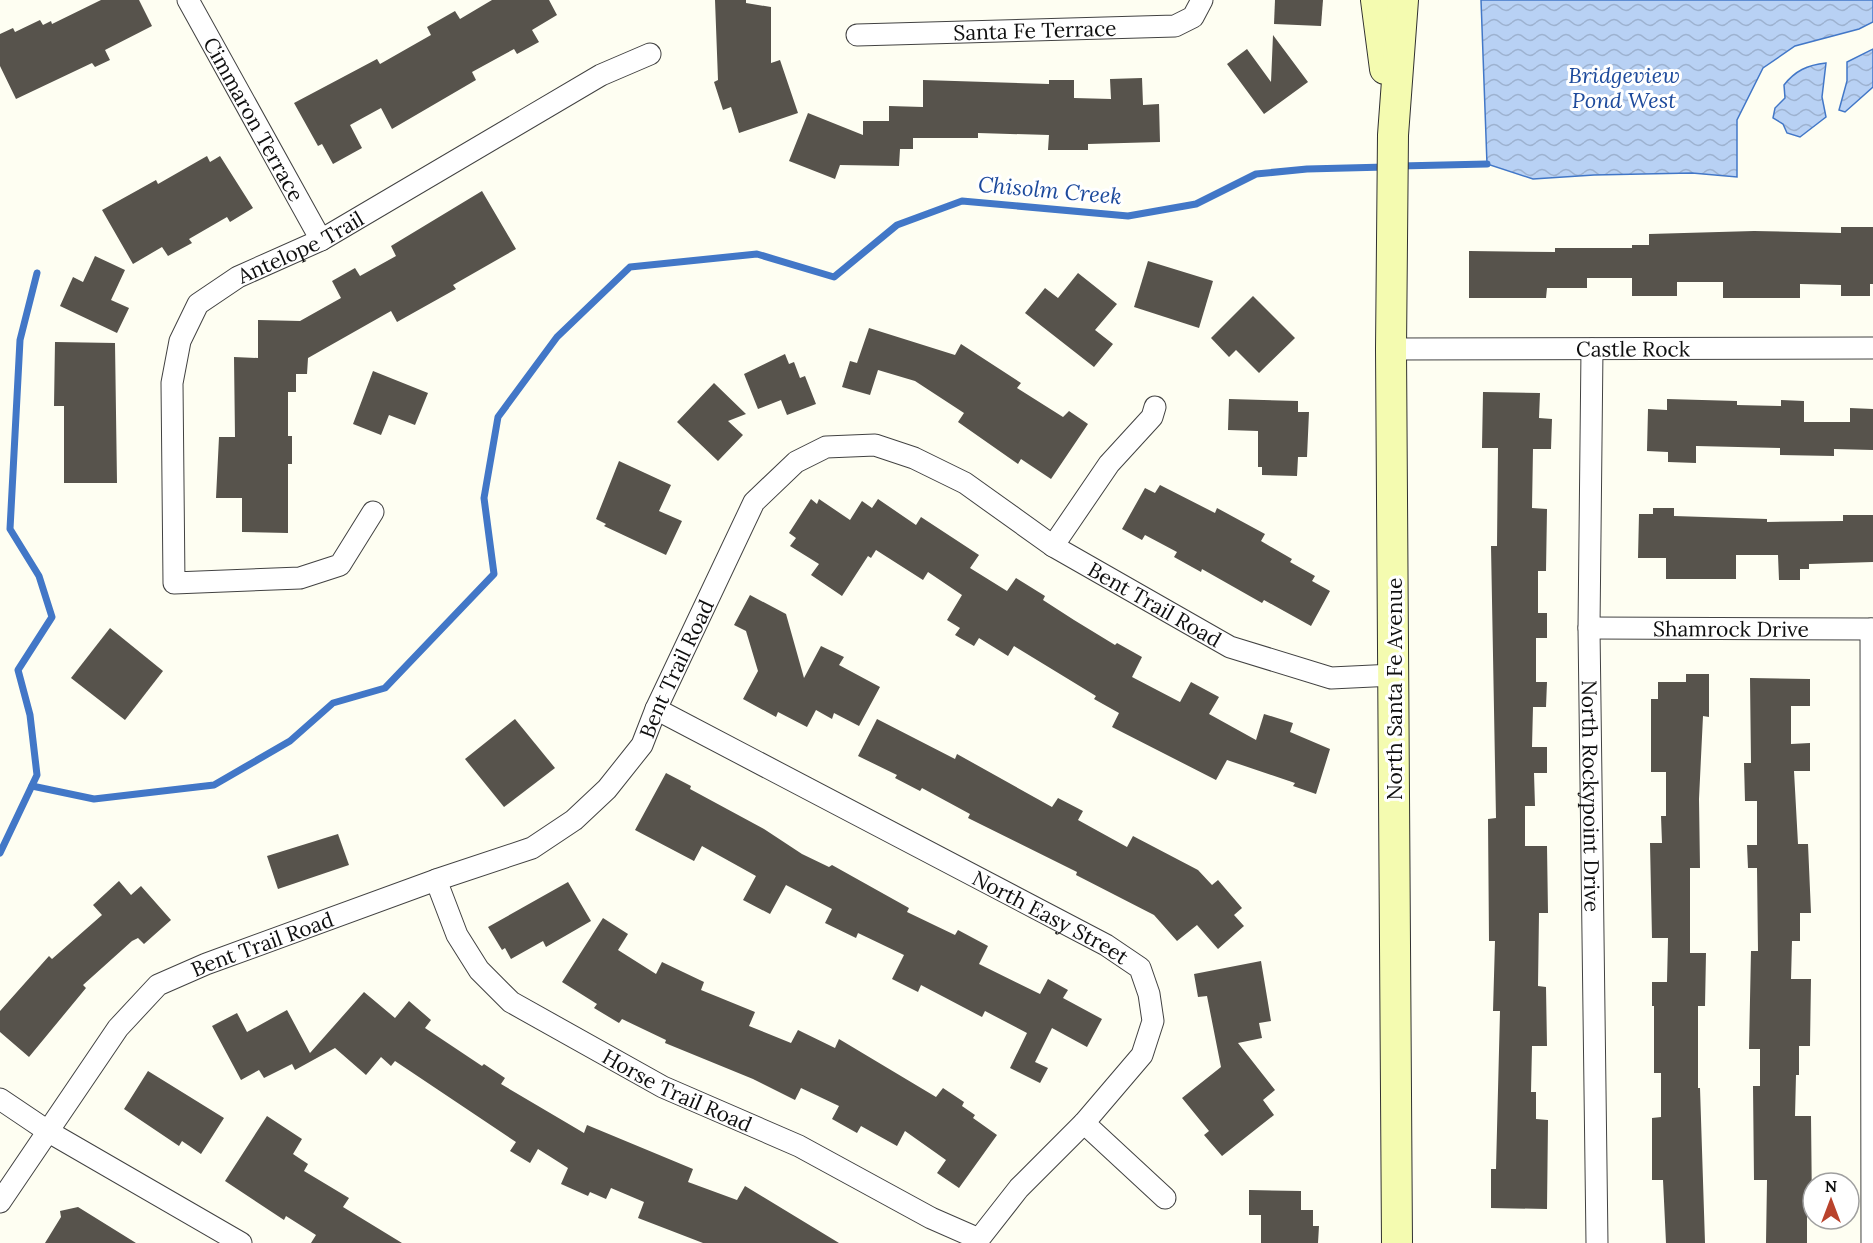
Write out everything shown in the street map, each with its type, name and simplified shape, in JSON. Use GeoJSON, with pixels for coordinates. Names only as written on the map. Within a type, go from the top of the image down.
{"type":"FeatureCollection","features":[{"type":"Feature","properties":{"kind":"main road","name":"North Santa Fe Avenue"},"geometry":{"type":"LineString","coordinates":[[1376,0],[1392,135]]}},
{"type":"Feature","properties":{"kind":"main road","name":"North Santa Fe Avenue"},"geometry":{"type":"LineString","coordinates":[[1397,1243],[1391,349],[1392,135],[1403,0]]}},
{"type":"Feature","properties":{"kind":"street","name":"Cimmaron Terrace"},"geometry":{"type":"LineString","coordinates":[[188,0],[321,240]]}},
{"type":"Feature","properties":{"kind":"street","name":"Santa Fe Terrace"},"geometry":{"type":"LineString","coordinates":[[857,35],[1175,26],[1192,17],[1202,0]]}},
{"type":"Feature","properties":{"kind":"street","name":"Antelope Trail"},"geometry":{"type":"LineString","coordinates":[[373,512],[340,565],[300,578],[174,583],[172,383],[180,341],[198,304],[238,277],[321,240],[601,75],[650,54]]}},
{"type":"Feature","properties":{"kind":"street","name":"Castle Rock"},"geometry":{"type":"LineString","coordinates":[[1391,349],[1873,348]]}},
{"type":"Feature","properties":{"kind":"street","name":"North Rockypoint Drive"},"geometry":{"type":"LineString","coordinates":[[1592,350],[1589,628],[1597,1243]]}},
{"type":"Feature","properties":{"kind":"street"},"geometry":{"type":"LineString","coordinates":[[1053,546],[1109,464],[1152,417],[1155,407]]}},
{"type":"Feature","properties":{"kind":"street","name":"Bent Trail Road"},"geometry":{"type":"LineString","coordinates":[[0,1202],[118,1028],[158,985],[206,964],[436,880],[532,848],[574,820],[607,789],[642,745],[656,709],[754,502],[796,462],[826,447],[874,445],[914,458],[965,483],[1053,546],[1230,647],[1331,678],[1394,675]]}},
{"type":"Feature","properties":{"kind":"street","name":"Shamrock Drive"},"geometry":{"type":"LineString","coordinates":[[1589,628],[1872,629]]}},
{"type":"Feature","properties":{"kind":"street"},"geometry":{"type":"LineString","coordinates":[[1872,629],[1872,1243]]}},
{"type":"Feature","properties":{"kind":"street","name":"North Easy Street"},"geometry":{"type":"LineString","coordinates":[[656,709],[1106,945],[1140,968],[1149,994],[1153,1021],[1142,1055],[1084,1124],[1019,1188],[979,1241]]}},
{"type":"Feature","properties":{"kind":"street","name":"Horse Trail Road"},"geometry":{"type":"LineString","coordinates":[[436,880],[458,935],[479,970],[511,1002],[663,1087],[800,1146],[931,1218],[979,1241]]}},
{"type":"Feature","properties":{"kind":"street"},"geometry":{"type":"LineString","coordinates":[[0,1099],[49,1132],[241,1243]]}},
{"type":"Feature","properties":{"kind":"street"},"geometry":{"type":"LineString","coordinates":[[1084,1124],[1165,1198]]}},
{"type":"Feature","properties":{"kind":"water","name":"Bridgeview Pond West"},"geometry":{"type":"Polygon","coordinates":[[[1481,0],[1873,0],[1873,22],[1859,29],[1795,46],[1763,68],[1737,120],[1737,177],[1692,173],[1533,179],[1487,164],[1481,0]]]}},
{"type":"Feature","properties":{"kind":"water"},"geometry":{"type":"Polygon","coordinates":[[[1873,49],[1873,87],[1845,112],[1839,110],[1847,81],[1847,62],[1873,49]]]}},
{"type":"Feature","properties":{"kind":"water"},"geometry":{"type":"Polygon","coordinates":[[[1826,63],[1822,97],[1826,117],[1800,137],[1787,133],[1783,124],[1773,118],[1775,108],[1785,98],[1784,85],[1802,70],[1826,63]]]}},
{"type":"Feature","properties":{"kind":"building"},"geometry":{"type":"Polygon","coordinates":[[[101,0],[139,0],[152,26],[105,50],[110,60],[95,67],[92,63],[16,99],[0,66],[0,34],[13,28],[15,32],[40,20],[43,25],[51,21],[52,24],[101,0]]]}},
{"type":"Feature","properties":{"kind":"building"},"geometry":{"type":"Polygon","coordinates":[[[492,0],[549,0],[557,15],[532,30],[539,42],[517,54],[514,49],[472,72],[476,80],[392,129],[381,108],[350,125],[362,148],[333,164],[322,144],[318,146],[294,103],[377,59],[380,64],[431,35],[427,27],[455,11],[460,19],[492,0]]]}},
{"type":"Feature","properties":{"kind":"building"},"geometry":{"type":"Polygon","coordinates":[[[715,0],[746,0],[746,3],[771,7],[771,63],[780,60],[798,113],[739,133],[731,107],[723,110],[714,82],[718,80],[715,0]]]}},
{"type":"Feature","properties":{"kind":"building"},"geometry":{"type":"Polygon","coordinates":[[[1275,0],[1323,0],[1321,26],[1274,24],[1275,0]]]}},
{"type":"Feature","properties":{"kind":"building"},"geometry":{"type":"Polygon","coordinates":[[[1273,35],[1308,82],[1264,114],[1227,64],[1247,49],[1271,82],[1273,35]]]}},
{"type":"Feature","properties":{"kind":"building"},"geometry":{"type":"Polygon","coordinates":[[[1142,78],[1143,105],[1159,104],[1160,142],[1088,144],[1088,150],[1048,150],[1049,135],[978,133],[978,138],[913,138],[913,149],[900,149],[899,166],[840,165],[835,179],[789,161],[808,113],[863,135],[863,121],[889,121],[889,106],[923,107],[923,80],[1049,84],[1049,80],[1074,80],[1074,98],[1111,99],[1110,79],[1142,78]]]}},
{"type":"Feature","properties":{"kind":"building"},"geometry":{"type":"Polygon","coordinates":[[[207,156],[210,162],[220,156],[253,208],[230,222],[227,217],[189,239],[192,243],[168,256],[162,247],[133,264],[102,210],[156,180],[158,184],[207,156]]]}},
{"type":"Feature","properties":{"kind":"building"},"geometry":{"type":"Polygon","coordinates":[[[482,191],[516,249],[453,285],[456,289],[397,322],[391,311],[308,358],[307,374],[296,374],[296,392],[288,392],[288,436],[292,436],[292,464],[288,464],[288,533],[242,532],[242,498],[216,498],[219,437],[235,437],[234,357],[258,358],[258,320],[300,321],[341,298],[332,281],[355,268],[360,276],[396,256],[391,246],[482,191]]]}},
{"type":"Feature","properties":{"kind":"building"},"geometry":{"type":"Polygon","coordinates":[[[1841,227],[1873,227],[1873,284],[1870,284],[1870,296],[1841,296],[1841,285],[1800,284],[1800,298],[1723,298],[1723,282],[1677,282],[1677,296],[1632,296],[1632,278],[1587,278],[1587,288],[1547,288],[1546,298],[1469,298],[1469,251],[1555,252],[1555,248],[1632,248],[1632,245],[1649,245],[1649,234],[1754,231],[1841,233],[1841,227]]]}},
{"type":"Feature","properties":{"kind":"building"},"geometry":{"type":"Polygon","coordinates":[[[95,256],[125,270],[111,300],[129,308],[117,333],[60,306],[73,277],[83,282],[95,256]]]}},
{"type":"Feature","properties":{"kind":"building"},"geometry":{"type":"Polygon","coordinates":[[[1148,261],[1213,281],[1199,328],[1134,307],[1148,261]]]}},
{"type":"Feature","properties":{"kind":"building"},"geometry":{"type":"Polygon","coordinates":[[[1078,273],[1117,304],[1095,330],[1113,344],[1094,367],[1025,313],[1045,288],[1058,298],[1078,273]]]}},
{"type":"Feature","properties":{"kind":"building"},"geometry":{"type":"Polygon","coordinates":[[[1253,296],[1295,338],[1259,373],[1236,350],[1229,357],[1211,338],[1253,296]]]}},
{"type":"Feature","properties":{"kind":"building"},"geometry":{"type":"Polygon","coordinates":[[[869,328],[955,355],[961,344],[1021,383],[1017,388],[1063,417],[1069,411],[1088,424],[1051,479],[1021,459],[1018,464],[958,422],[964,413],[915,381],[878,370],[870,395],[842,387],[850,361],[857,363],[869,328]]]}},
{"type":"Feature","properties":{"kind":"building"},"geometry":{"type":"Polygon","coordinates":[[[55,342],[115,343],[117,483],[64,483],[64,406],[54,406],[55,342]]]}},
{"type":"Feature","properties":{"kind":"building"},"geometry":{"type":"Polygon","coordinates":[[[785,354],[789,364],[794,362],[800,378],[805,376],[816,404],[787,415],[781,400],[758,409],[744,374],[785,354]]]}},
{"type":"Feature","properties":{"kind":"building"},"geometry":{"type":"Polygon","coordinates":[[[373,371],[428,393],[415,425],[389,415],[381,435],[353,424],[373,371]]]}},
{"type":"Feature","properties":{"kind":"building"},"geometry":{"type":"Polygon","coordinates":[[[714,383],[746,414],[728,421],[743,435],[718,461],[677,422],[714,383]]]}},
{"type":"Feature","properties":{"kind":"building"},"geometry":{"type":"Polygon","coordinates":[[[1483,392],[1540,393],[1539,418],[1552,419],[1551,449],[1533,449],[1532,508],[1547,509],[1546,571],[1538,571],[1538,613],[1547,613],[1547,638],[1536,638],[1536,682],[1547,682],[1546,707],[1533,707],[1532,747],[1547,747],[1547,773],[1534,773],[1535,806],[1525,806],[1525,846],[1547,846],[1548,913],[1539,913],[1538,986],[1546,987],[1547,1046],[1532,1046],[1531,1092],[1536,1092],[1536,1119],[1548,1120],[1547,1209],[1491,1208],[1491,1169],[1496,1169],[1500,1011],[1493,1011],[1495,941],[1489,941],[1488,819],[1496,818],[1491,546],[1497,546],[1498,448],[1482,448],[1483,392]]]}},
{"type":"Feature","properties":{"kind":"building"},"geometry":{"type":"Polygon","coordinates":[[[1229,399],[1298,401],[1298,412],[1309,412],[1307,457],[1298,457],[1297,476],[1262,475],[1262,467],[1258,467],[1258,431],[1228,430],[1229,399]]]}},
{"type":"Feature","properties":{"kind":"building"},"geometry":{"type":"Polygon","coordinates":[[[1667,399],[1737,401],[1737,405],[1781,406],[1781,400],[1804,401],[1804,422],[1850,422],[1850,408],[1873,409],[1873,450],[1834,449],[1834,456],[1780,455],[1780,448],[1696,446],[1696,463],[1668,462],[1668,452],[1647,451],[1648,409],[1667,410],[1667,399]]]}},
{"type":"Feature","properties":{"kind":"building"},"geometry":{"type":"Polygon","coordinates":[[[619,461],[671,485],[659,511],[682,521],[666,555],[604,526],[606,524],[596,519],[619,461]]]}},
{"type":"Feature","properties":{"kind":"building"},"geometry":{"type":"Polygon","coordinates":[[[1160,485],[1215,513],[1217,508],[1265,534],[1261,541],[1292,559],[1290,562],[1315,576],[1312,581],[1330,591],[1311,626],[1264,600],[1262,603],[1202,569],[1201,572],[1174,557],[1177,552],[1145,535],[1142,540],[1122,529],[1145,488],[1155,493],[1160,485]]]}},
{"type":"Feature","properties":{"kind":"building"},"geometry":{"type":"Polygon","coordinates":[[[811,499],[817,504],[819,499],[850,520],[862,501],[872,508],[878,499],[916,525],[921,517],[979,555],[970,568],[1007,591],[1016,578],[1045,596],[1043,600],[1074,620],[1115,645],[1117,643],[1142,657],[1132,677],[1180,702],[1191,682],[1219,697],[1209,714],[1256,740],[1264,714],[1293,723],[1290,732],[1330,749],[1316,794],[1293,786],[1295,783],[1227,760],[1216,780],[1112,727],[1119,713],[1094,699],[1096,696],[1014,646],[1008,656],[979,638],[974,646],[955,635],[960,628],[947,620],[962,595],[928,572],[923,580],[876,550],[871,558],[868,556],[842,596],[811,575],[819,564],[790,546],[796,538],[789,533],[811,499]]]}},
{"type":"Feature","properties":{"kind":"building"},"geometry":{"type":"Polygon","coordinates":[[[1653,508],[1674,508],[1674,516],[1767,519],[1767,522],[1843,521],[1843,515],[1873,515],[1873,562],[1809,564],[1809,569],[1800,569],[1800,580],[1779,580],[1778,555],[1736,555],[1736,579],[1666,579],[1666,558],[1638,558],[1639,514],[1653,514],[1653,508]]]}},
{"type":"Feature","properties":{"kind":"building"},"geometry":{"type":"Polygon","coordinates":[[[750,595],[786,614],[804,678],[821,646],[844,657],[839,665],[880,687],[859,726],[834,713],[832,719],[816,710],[807,727],[778,712],[776,717],[743,699],[758,671],[746,631],[734,625],[750,595]]]}},
{"type":"Feature","properties":{"kind":"building"},"geometry":{"type":"Polygon","coordinates":[[[110,628],[163,671],[125,720],[71,678],[110,628]]]}},
{"type":"Feature","properties":{"kind":"building"},"geometry":{"type":"Polygon","coordinates":[[[1686,674],[1709,674],[1709,717],[1703,716],[1699,799],[1700,868],[1690,868],[1690,953],[1706,953],[1705,1006],[1698,1006],[1698,1088],[1700,1088],[1705,1243],[1666,1243],[1663,1180],[1652,1180],[1652,1118],[1661,1117],[1661,1073],[1654,1073],[1652,982],[1667,982],[1668,938],[1652,938],[1650,843],[1662,843],[1661,816],[1666,816],[1666,772],[1651,772],[1651,699],[1658,699],[1658,682],[1686,682],[1686,674]]]}},
{"type":"Feature","properties":{"kind":"building"},"geometry":{"type":"Polygon","coordinates":[[[1750,678],[1810,679],[1810,706],[1791,706],[1791,744],[1810,743],[1810,771],[1794,771],[1798,844],[1808,844],[1811,913],[1800,913],[1800,941],[1792,941],[1791,979],[1811,979],[1810,1046],[1799,1046],[1795,1116],[1811,1116],[1812,1171],[1801,1171],[1801,1231],[1807,1231],[1807,1243],[1766,1243],[1767,1180],[1754,1180],[1753,1086],[1760,1086],[1760,1049],[1749,1049],[1751,951],[1758,951],[1757,868],[1748,868],[1747,845],[1757,845],[1757,801],[1745,801],[1744,763],[1751,763],[1750,678]]]}},
{"type":"Feature","properties":{"kind":"building"},"geometry":{"type":"Polygon","coordinates":[[[515,719],[555,768],[504,807],[465,759],[515,719]]]}},
{"type":"Feature","properties":{"kind":"building"},"geometry":{"type":"Polygon","coordinates":[[[877,719],[955,759],[957,754],[1052,807],[1058,798],[1083,811],[1078,820],[1127,847],[1133,836],[1198,870],[1212,885],[1218,880],[1242,908],[1234,915],[1244,926],[1218,949],[1197,925],[1177,941],[1154,915],[1076,875],[1077,872],[968,818],[970,814],[922,788],[920,791],[895,778],[897,775],[858,756],[877,719]]]}},
{"type":"Feature","properties":{"kind":"building"},"geometry":{"type":"Polygon","coordinates":[[[666,773],[691,786],[690,789],[764,829],[802,854],[829,867],[832,865],[909,908],[907,912],[955,935],[958,930],[988,946],[979,964],[1040,994],[1048,979],[1068,990],[1063,998],[1102,1019],[1087,1047],[1052,1028],[1035,1062],[1048,1068],[1040,1083],[1010,1068],[1027,1033],[985,1011],[982,1017],[921,985],[918,992],[892,979],[904,955],[858,933],[856,938],[825,923],[832,909],[786,885],[770,914],[743,900],[756,876],[702,846],[694,861],[635,830],[666,773]]]}},
{"type":"Feature","properties":{"kind":"building"},"geometry":{"type":"Polygon","coordinates":[[[338,834],[349,865],[278,889],[267,856],[338,834]]]}},
{"type":"Feature","properties":{"kind":"building"},"geometry":{"type":"Polygon","coordinates":[[[119,881],[131,895],[141,886],[171,920],[144,944],[138,938],[132,941],[83,985],[86,988],[29,1057],[0,1032],[0,1011],[49,956],[52,959],[102,915],[93,905],[119,881]]]}},
{"type":"Feature","properties":{"kind":"building"},"geometry":{"type":"Polygon","coordinates":[[[568,882],[591,921],[546,947],[543,941],[511,959],[505,948],[502,950],[488,927],[568,882]]]}},
{"type":"Feature","properties":{"kind":"building"},"geometry":{"type":"Polygon","coordinates":[[[603,918],[628,934],[618,950],[656,974],[662,962],[704,982],[701,990],[755,1012],[749,1026],[791,1043],[798,1030],[835,1048],[839,1039],[936,1097],[943,1088],[964,1102],[962,1106],[975,1115],[973,1118],[997,1135],[959,1188],[937,1173],[946,1160],[905,1131],[897,1146],[861,1126],[857,1133],[832,1119],[839,1106],[801,1088],[795,1100],[753,1079],[665,1043],[666,1040],[622,1019],[619,1023],[594,1008],[597,1004],[562,982],[603,918]]]}},
{"type":"Feature","properties":{"kind":"building"},"geometry":{"type":"Polygon","coordinates":[[[1261,961],[1271,1021],[1259,1023],[1262,1038],[1238,1043],[1275,1090],[1263,1100],[1274,1115],[1222,1156],[1204,1135],[1209,1131],[1182,1098],[1221,1067],[1207,996],[1198,997],[1194,974],[1261,961]]]}},
{"type":"Feature","properties":{"kind":"building"},"geometry":{"type":"Polygon","coordinates":[[[364,992],[395,1018],[409,1001],[431,1020],[425,1028],[482,1066],[484,1064],[505,1078],[501,1084],[584,1133],[587,1125],[693,1169],[688,1182],[737,1200],[745,1186],[839,1243],[703,1243],[638,1218],[644,1202],[611,1188],[606,1199],[590,1192],[588,1196],[561,1184],[568,1168],[538,1149],[530,1163],[510,1151],[516,1142],[395,1061],[391,1066],[381,1057],[366,1075],[335,1048],[295,1070],[292,1064],[264,1078],[259,1070],[241,1080],[212,1026],[237,1013],[247,1032],[287,1010],[310,1053],[364,992]]]}},
{"type":"Feature","properties":{"kind":"building"},"geometry":{"type":"Polygon","coordinates":[[[148,1071],[224,1118],[201,1154],[182,1141],[179,1146],[124,1109],[148,1071]]]}},
{"type":"Feature","properties":{"kind":"building"},"geometry":{"type":"Polygon","coordinates":[[[267,1116],[302,1139],[293,1154],[308,1164],[304,1171],[349,1198],[343,1207],[402,1243],[311,1243],[316,1235],[286,1216],[284,1220],[225,1181],[267,1116]]]}},
{"type":"Feature","properties":{"kind":"building"},"geometry":{"type":"Polygon","coordinates":[[[1249,1190],[1301,1191],[1301,1210],[1313,1210],[1313,1226],[1319,1226],[1318,1243],[1261,1243],[1261,1215],[1249,1215],[1249,1190]]]}},
{"type":"Feature","properties":{"kind":"building"},"geometry":{"type":"Polygon","coordinates":[[[78,1207],[136,1243],[45,1243],[61,1217],[60,1211],[78,1207]]]}},
{"type":"Feature","properties":{"kind":"waterway","name":"Chisolm Creek"},"geometry":{"type":"LineString","coordinates":[[1400,166],[1487,164]]}},
{"type":"Feature","properties":{"kind":"waterway","name":"Chisolm Creek"},"geometry":{"type":"LineString","coordinates":[[32,786],[94,799],[214,785],[290,741],[333,703],[385,688],[494,574],[484,498],[498,417],[557,337],[630,267],[757,254],[834,277],[897,225],[962,201],[1128,216],[1196,204],[1256,174],[1307,169],[1386,167]]}},
{"type":"Feature","properties":{"kind":"waterway","name":"Chisolm Creek"},"geometry":{"type":"LineString","coordinates":[[0,853],[37,775],[30,715],[18,670],[52,617],[39,576],[10,529],[20,340],[37,273]]}}]}
